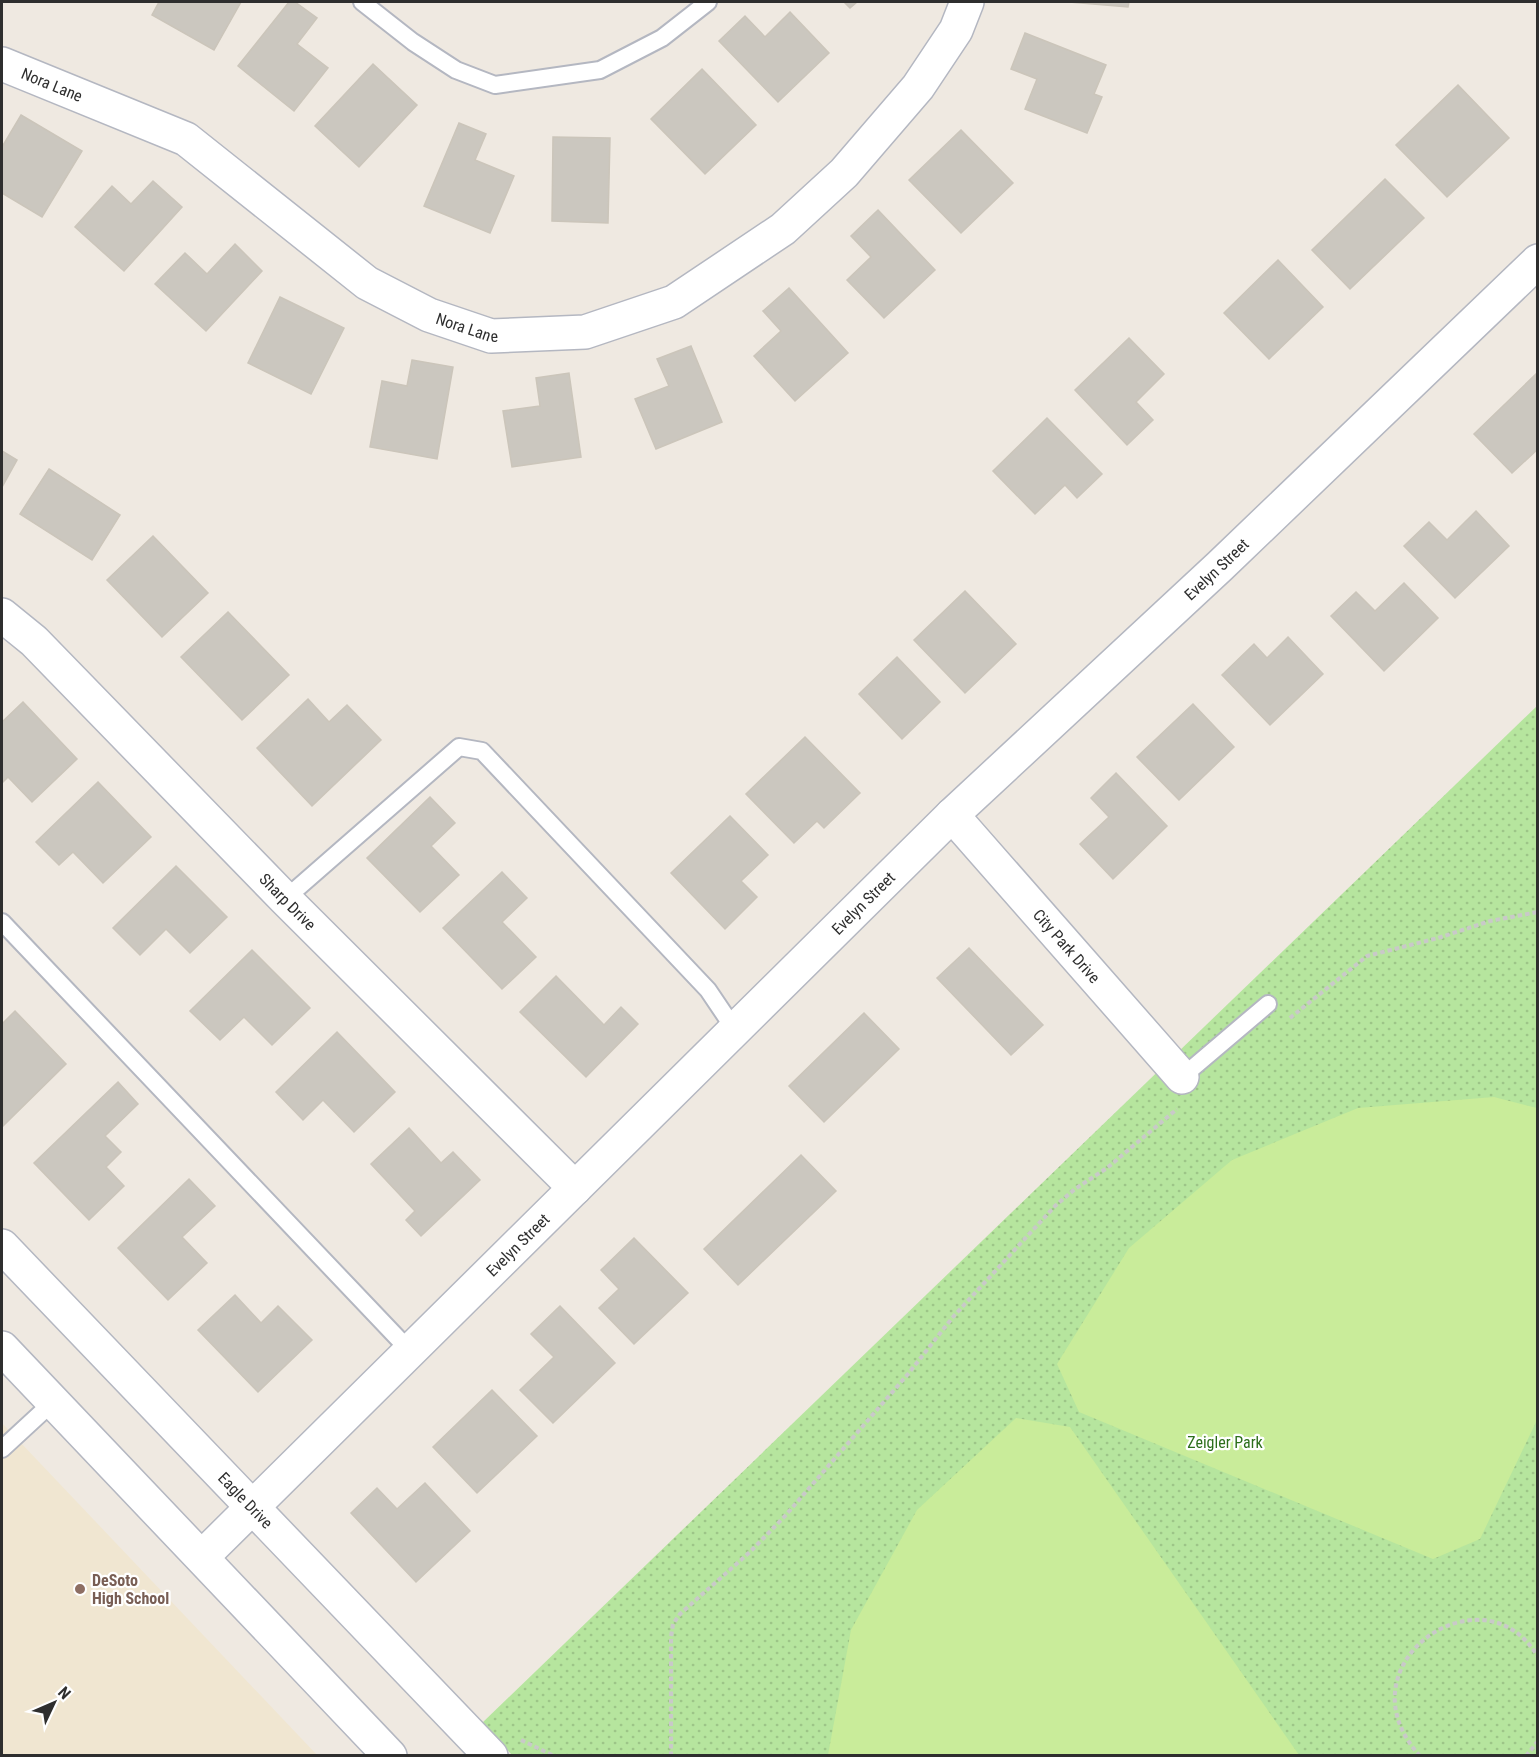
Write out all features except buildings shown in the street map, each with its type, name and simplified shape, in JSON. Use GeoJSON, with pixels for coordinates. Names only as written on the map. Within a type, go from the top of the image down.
{"type":"FeatureCollection","features":[{"type":"Feature","properties":{"kind":"street","name":"Nora Lane"},"geometry":{"type":"LineString","coordinates":[[2,64],[186,139],[367,283],[429,315],[491,336],[585,332],[674,302],[783,229],[844,173],[918,87],[956,30],[967,2]]}},
{"type":"Feature","properties":{"kind":"street","name":"Evelyn Street"},"geometry":{"type":"LineString","coordinates":[[202,1557],[952,815],[1220,566],[1538,261]]}},
{"type":"Feature","properties":{"kind":"street","name":"Sharp Drive"},"geometry":{"type":"LineString","coordinates":[[2,615],[34,642],[285,899],[575,1188]]}},
{"type":"Feature","properties":{"kind":"street","name":"City Park Drive"},"geometry":{"type":"LineString","coordinates":[[952,815],[1182,1091]]}},
{"type":"Feature","properties":{"kind":"street","name":"Eagle Drive"},"geometry":{"type":"LineString","coordinates":[[2,1246],[491,1755]]}},
{"type":"Feature","properties":{"kind":"street"},"geometry":{"type":"LineString","coordinates":[[2,1348],[390,1755]]}},
{"type":"Feature","properties":{"kind":"lane"},"geometry":{"type":"LineString","coordinates":[[362,2],[413,42],[456,70],[495,84],[600,70],[662,38],[708,2]]}},
{"type":"Feature","properties":{"kind":"lane"},"geometry":{"type":"LineString","coordinates":[[285,899],[459,747],[482,752],[708,990],[735,1030]]}},
{"type":"Feature","properties":{"kind":"lane"},"geometry":{"type":"LineString","coordinates":[[2,922],[410,1352]]}},
{"type":"Feature","properties":{"kind":"lane"},"geometry":{"type":"LineString","coordinates":[[1182,1091],[1268,1004]]}},
{"type":"Feature","properties":{"kind":"lane"},"geometry":{"type":"LineString","coordinates":[[2,1449],[53,1402]]}},
{"type":"Feature","properties":{"kind":"path"},"geometry":{"type":"LineString","coordinates":[[1289,1019],[1367,956],[1438,938],[1490,921],[1538,912]]}},
{"type":"Feature","properties":{"kind":"path"},"geometry":{"type":"LineString","coordinates":[[671,1755],[671,1637],[673,1624],[680,1614],[750,1552],[785,1515],[908,1374],[953,1317],[1055,1206],[1075,1189],[1107,1168],[1182,1091]]}},
{"type":"Feature","properties":{"kind":"path"},"geometry":{"type":"LineString","coordinates":[[1420,1755],[1408,1743],[1398,1724],[1394,1703],[1395,1683],[1402,1663],[1421,1640],[1447,1624],[1467,1621],[1488,1622],[1506,1628],[1522,1639],[1538,1657]]}},
{"type":"Feature","properties":{"kind":"path"},"geometry":{"type":"LineString","coordinates":[[1526,1755],[1538,1741]]}},
{"type":"Feature","properties":{"kind":"shaded area","name":"DeSoto High School"},"geometry":{"type":"Polygon","coordinates":[[[2,1423],[317,1755],[2,1755],[2,1423]]]}},
{"type":"Feature","properties":{"kind":"green space","name":"Zeigler Park"},"geometry":{"type":"Polygon","coordinates":[[[1537,706],[1537,1755],[513,1756],[482,1723],[1537,706]]]}},
{"type":"Feature","properties":{"kind":"green space"},"geometry":{"type":"Polygon","coordinates":[[[1494,1097],[1537,1108],[1537,1420],[1480,1539],[1433,1559],[1079,1412],[1057,1364],[1129,1248],[1232,1160],[1358,1108],[1494,1097]]]}},
{"type":"Feature","properties":{"kind":"green space"},"geometry":{"type":"Polygon","coordinates":[[[1016,1418],[1070,1427],[1299,1755],[828,1755],[851,1630],[917,1510],[1016,1418]]]}},
{"type":"Feature","properties":{"kind":"place","name":"DeSoto High School"},"geometry":{"type":"Point","coordinates":[80,1589]}}]}
